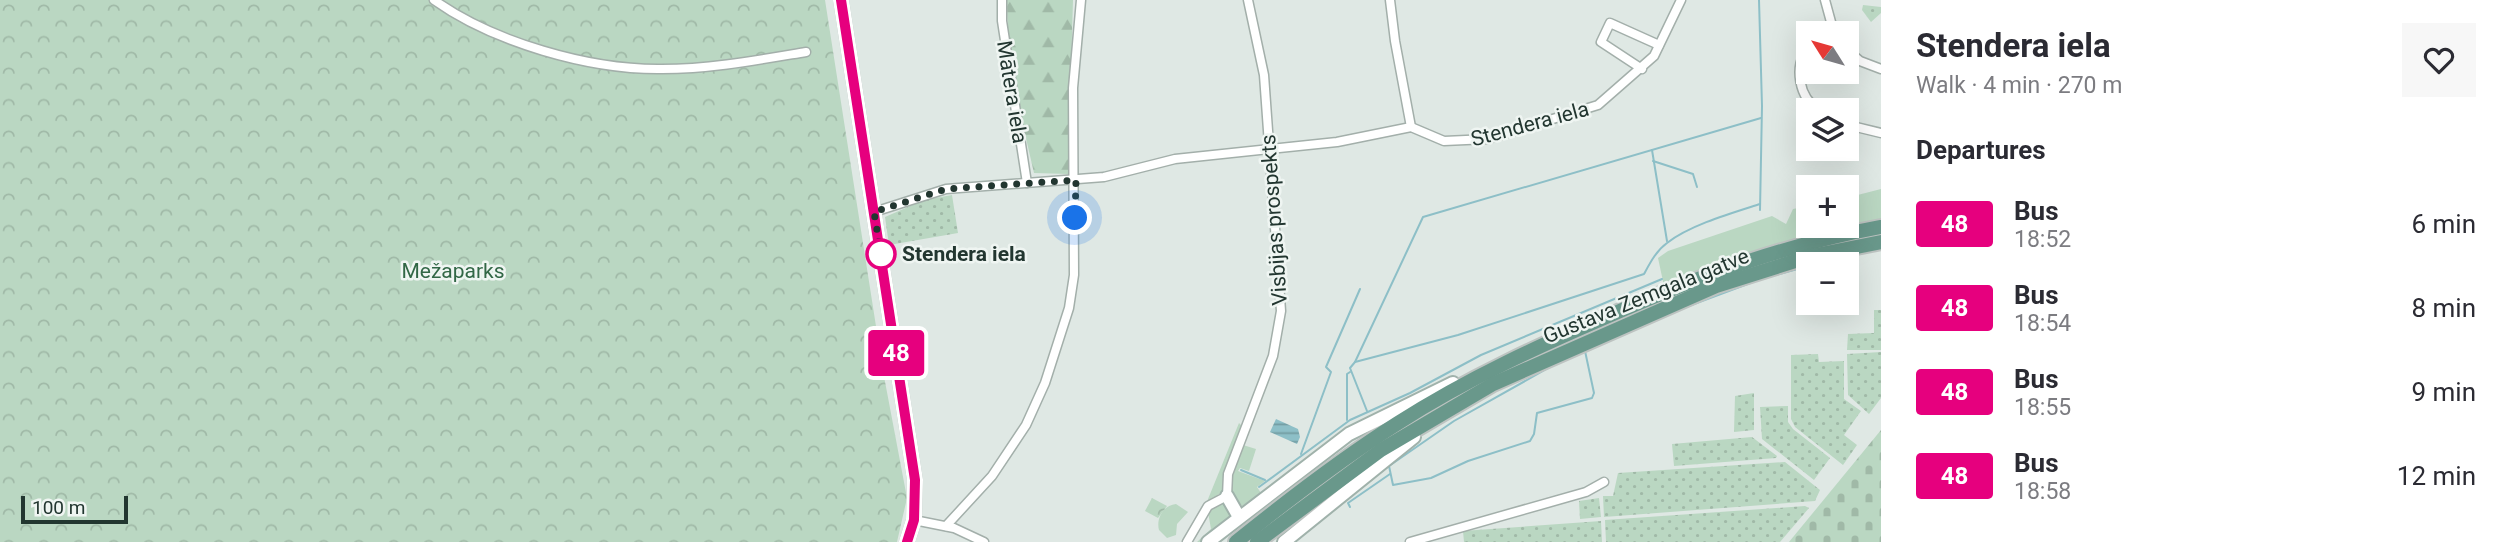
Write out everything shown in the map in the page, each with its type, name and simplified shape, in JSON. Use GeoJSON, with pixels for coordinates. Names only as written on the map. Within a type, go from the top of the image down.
{"type":"FeatureCollection","features":[{"type":"Feature","properties":{"kind":"main road","name":"Gustava Zemgala gatve"},"geometry":{"type":"LineString","coordinates":[[1256,542],[1287,509],[1398,422],[1517,356],[1716,271],[1785,248],[1881,227]]}},
{"type":"Feature","properties":{"kind":"main road","name":"Gustava Zemgala gatve"},"geometry":{"type":"LineString","coordinates":[[1236,542],[1474,395],[1560,353],[1716,286],[1811,256],[1881,242]]}},
{"type":"Feature","properties":{"kind":"street"},"geometry":{"type":"LineString","coordinates":[[434,0],[467,21],[530,47],[614,64],[658,69],[698,68],[806,52]]}},
{"type":"Feature","properties":{"kind":"street"},"geometry":{"type":"LineString","coordinates":[[841,0],[915,480],[914,520],[906,542]]}},
{"type":"Feature","properties":{"kind":"street","name":"Mātera iela"},"geometry":{"type":"LineString","coordinates":[[1002,0],[1002,21],[1027,183]]}},
{"type":"Feature","properties":{"kind":"street"},"geometry":{"type":"LineString","coordinates":[[946,526],[1008,454],[1026,425],[1045,383],[1064,328],[1074,275],[1076,180],[1073,88],[1081,0]]}},
{"type":"Feature","properties":{"kind":"street","name":"Visbijas prospekts"},"geometry":{"type":"LineString","coordinates":[[1227,496],[1228,474],[1273,356],[1281,311],[1264,75],[1248,0]]}},
{"type":"Feature","properties":{"kind":"street"},"geometry":{"type":"LineString","coordinates":[[874,212],[946,189],[1076,180],[1121,173],[1175,159],[1271,150],[1411,127],[1390,0]]}},
{"type":"Feature","properties":{"kind":"street","name":"Stendera iela"},"geometry":{"type":"LineString","coordinates":[[1411,127],[1444,141],[1488,139],[1598,105],[1642,69],[1659,45],[1681,0]]}},
{"type":"Feature","properties":{"kind":"street"},"geometry":{"type":"LineString","coordinates":[[1825,0],[1829,21]]}},
{"type":"Feature","properties":{"kind":"street"},"geometry":{"type":"LineString","coordinates":[[1642,69],[1601,42],[1610,23],[1659,45]]}},
{"type":"Feature","properties":{"kind":"street"},"geometry":{"type":"LineString","coordinates":[[1859,60],[1881,69]]}},
{"type":"Feature","properties":{"kind":"street"},"geometry":{"type":"LineString","coordinates":[[1859,128],[1881,133]]}},
{"type":"Feature","properties":{"kind":"street","name":"Gustava Zemgala gatve"},"geometry":{"type":"LineString","coordinates":[[1208,542],[1358,429],[1498,359],[1517,356]]}},
{"type":"Feature","properties":{"kind":"street","name":"Gustava Zemgala gatve"},"geometry":{"type":"LineString","coordinates":[[1284,542],[1363,481],[1403,445],[1474,395]]}},
{"type":"Feature","properties":{"kind":"street"},"geometry":{"type":"LineString","coordinates":[[1410,542],[1586,492],[1604,482]]}},
{"type":"Feature","properties":{"kind":"street"},"geometry":{"type":"LineString","coordinates":[[1187,542],[1212,502],[1227,496],[1239,517]]}},
{"type":"Feature","properties":{"kind":"street"},"geometry":{"type":"LineString","coordinates":[[914,520],[946,526],[984,542]]}},
{"type":"Feature","properties":{"kind":"green space","name":"Mežaparks"},"geometry":{"type":"Polygon","coordinates":[[[0,0],[825,0],[883,371],[907,498],[897,542],[0,542],[0,0]]]}},
{"type":"Feature","properties":{"kind":"green space"},"geometry":{"type":"Polygon","coordinates":[[[1007,0],[1073,0],[1068,174],[1034,173],[1012,65],[1007,0]]]}},
{"type":"Feature","properties":{"kind":"green space"},"geometry":{"type":"Polygon","coordinates":[[[1863,5],[1881,7],[1881,13],[1871,22],[1862,10],[1863,5]]]}},
{"type":"Feature","properties":{"kind":"green space"},"geometry":{"type":"Polygon","coordinates":[[[1881,189],[1881,223],[1859,229],[1859,195],[1881,189]]]}},
{"type":"Feature","properties":{"kind":"green space"},"geometry":{"type":"Polygon","coordinates":[[[952,195],[958,233],[889,245],[885,217],[924,200],[952,195]]]}},
{"type":"Feature","properties":{"kind":"green space"},"geometry":{"type":"Polygon","coordinates":[[[1796,208],[1796,238],[1829,238],[1664,286],[1658,258],[1668,251],[1772,216],[1786,224],[1793,209],[1796,208]]]}},
{"type":"Feature","properties":{"kind":"green space"},"geometry":{"type":"Polygon","coordinates":[[[1874,310],[1881,310],[1881,350],[1847,350],[1848,334],[1874,333],[1874,310]]]}},
{"type":"Feature","properties":{"kind":"green space"},"geometry":{"type":"Polygon","coordinates":[[[1881,352],[1881,398],[1869,414],[1848,395],[1847,354],[1881,352]]]}},
{"type":"Feature","properties":{"kind":"green space"},"geometry":{"type":"Polygon","coordinates":[[[1818,354],[1819,362],[1844,361],[1844,399],[1861,411],[1844,435],[1857,445],[1843,465],[1795,427],[1791,419],[1791,355],[1818,354]]]}},
{"type":"Feature","properties":{"kind":"green space"},"geometry":{"type":"Polygon","coordinates":[[[1754,393],[1754,430],[1734,432],[1735,396],[1754,393]]]}},
{"type":"Feature","properties":{"kind":"green space"},"geometry":{"type":"Polygon","coordinates":[[[1788,406],[1788,422],[1793,429],[1830,458],[1814,480],[1762,439],[1760,407],[1788,406]]]}},
{"type":"Feature","properties":{"kind":"green space"},"geometry":{"type":"Polygon","coordinates":[[[1239,423],[1242,426],[1224,476],[1224,490],[1206,504],[1239,423]]]}},
{"type":"Feature","properties":{"kind":"green space"},"geometry":{"type":"Polygon","coordinates":[[[1881,430],[1881,542],[1789,542],[1881,430]]]}},
{"type":"Feature","properties":{"kind":"green space"},"geometry":{"type":"Polygon","coordinates":[[[1752,437],[1777,456],[1776,458],[1674,466],[1672,444],[1752,437]]]}},
{"type":"Feature","properties":{"kind":"green space"},"geometry":{"type":"Polygon","coordinates":[[[1243,445],[1256,449],[1249,471],[1240,468],[1238,471],[1265,481],[1257,487],[1261,493],[1242,506],[1232,497],[1230,484],[1243,445]]]}},
{"type":"Feature","properties":{"kind":"green space"},"geometry":{"type":"Polygon","coordinates":[[[1785,462],[1820,490],[1815,501],[1604,517],[1603,496],[1613,496],[1618,473],[1785,462]]]}},
{"type":"Feature","properties":{"kind":"green space"},"geometry":{"type":"Polygon","coordinates":[[[1152,498],[1167,506],[1158,518],[1145,511],[1152,498]]]}},
{"type":"Feature","properties":{"kind":"green space"},"geometry":{"type":"Polygon","coordinates":[[[1599,498],[1601,517],[1580,519],[1579,501],[1599,498]]]}},
{"type":"Feature","properties":{"kind":"green space"},"geometry":{"type":"Polygon","coordinates":[[[1218,502],[1224,502],[1230,511],[1230,519],[1202,542],[1197,542],[1211,529],[1208,512],[1218,502]]]}},
{"type":"Feature","properties":{"kind":"green space"},"geometry":{"type":"Polygon","coordinates":[[[1176,504],[1188,512],[1177,524],[1176,535],[1167,538],[1159,530],[1160,517],[1167,507],[1176,504]]]}},
{"type":"Feature","properties":{"kind":"green space"},"geometry":{"type":"Polygon","coordinates":[[[1805,506],[1809,508],[1780,542],[1606,542],[1605,520],[1805,506]]]}},
{"type":"Feature","properties":{"kind":"green space"},"geometry":{"type":"Polygon","coordinates":[[[1601,521],[1602,542],[1464,542],[1463,531],[1601,521]]]}},
{"type":"Feature","properties":{"kind":"water"},"geometry":{"type":"Polygon","coordinates":[[[1276,419],[1298,429],[1300,437],[1297,444],[1270,432],[1276,419]]]}},
{"type":"Feature","properties":{"kind":"waterway"},"geometry":{"type":"LineString","coordinates":[[1759,0],[1762,106],[1760,210]]}},
{"type":"Feature","properties":{"kind":"waterway"},"geometry":{"type":"LineString","coordinates":[[1355,362],[1423,217],[1761,118]]}},
{"type":"Feature","properties":{"kind":"waterway"},"geometry":{"type":"LineString","coordinates":[[1652,150],[1667,241]]}},
{"type":"Feature","properties":{"kind":"waterway"},"geometry":{"type":"LineString","coordinates":[[1653,161],[1693,174],[1697,187]]}},
{"type":"Feature","properties":{"kind":"waterway"},"geometry":{"type":"LineString","coordinates":[[1367,411],[1350,368],[1355,362],[1458,335],[1644,274],[1660,250],[1676,237],[1712,220],[1760,204]]}},
{"type":"Feature","properties":{"kind":"waterway"},"geometry":{"type":"LineString","coordinates":[[1859,253],[1864,252]]}},
{"type":"Feature","properties":{"kind":"waterway"},"geometry":{"type":"LineString","coordinates":[[1765,278],[1796,269]]}},
{"type":"Feature","properties":{"kind":"waterway"},"geometry":{"type":"LineString","coordinates":[[1259,487],[1350,420],[1410,393],[1481,355],[1662,279]]}},
{"type":"Feature","properties":{"kind":"waterway"},"geometry":{"type":"LineString","coordinates":[[1686,307],[1753,282]]}},
{"type":"Feature","properties":{"kind":"waterway"},"geometry":{"type":"LineString","coordinates":[[1301,454],[1331,372],[1326,367],[1360,289]]}},
{"type":"Feature","properties":{"kind":"waterway"},"geometry":{"type":"LineString","coordinates":[[1550,367],[1454,421],[1389,466],[1393,485],[1431,478],[1468,461],[1530,441],[1534,434],[1537,413],[1592,398],[1594,393],[1585,351]]}},
{"type":"Feature","properties":{"kind":"waterway"},"geometry":{"type":"LineString","coordinates":[[1347,420],[1347,374],[1350,372]]}},
{"type":"Feature","properties":{"kind":"waterway"},"geometry":{"type":"LineString","coordinates":[[1241,470],[1265,480]]}},
{"type":"Feature","properties":{"kind":"waterway"},"geometry":{"type":"LineString","coordinates":[[1350,507],[1348,503],[1390,474]]}},
{"type":"Feature","properties":{"kind":"bus line","name":"48"},"geometry":{"type":"LineString","coordinates":[[841,0],[915,480],[914,520],[907,542]]}},
{"type":"Feature","properties":{"kind":"place","name":"Stendera iela"},"geometry":{"type":"Point","coordinates":[881,254]}},
{"type":"Feature","properties":{"kind":"route"},"geometry":{"type":"LineString","coordinates":[[881,254],[874,212],[946,189],[1076,180],[1075,218]]}}]}
